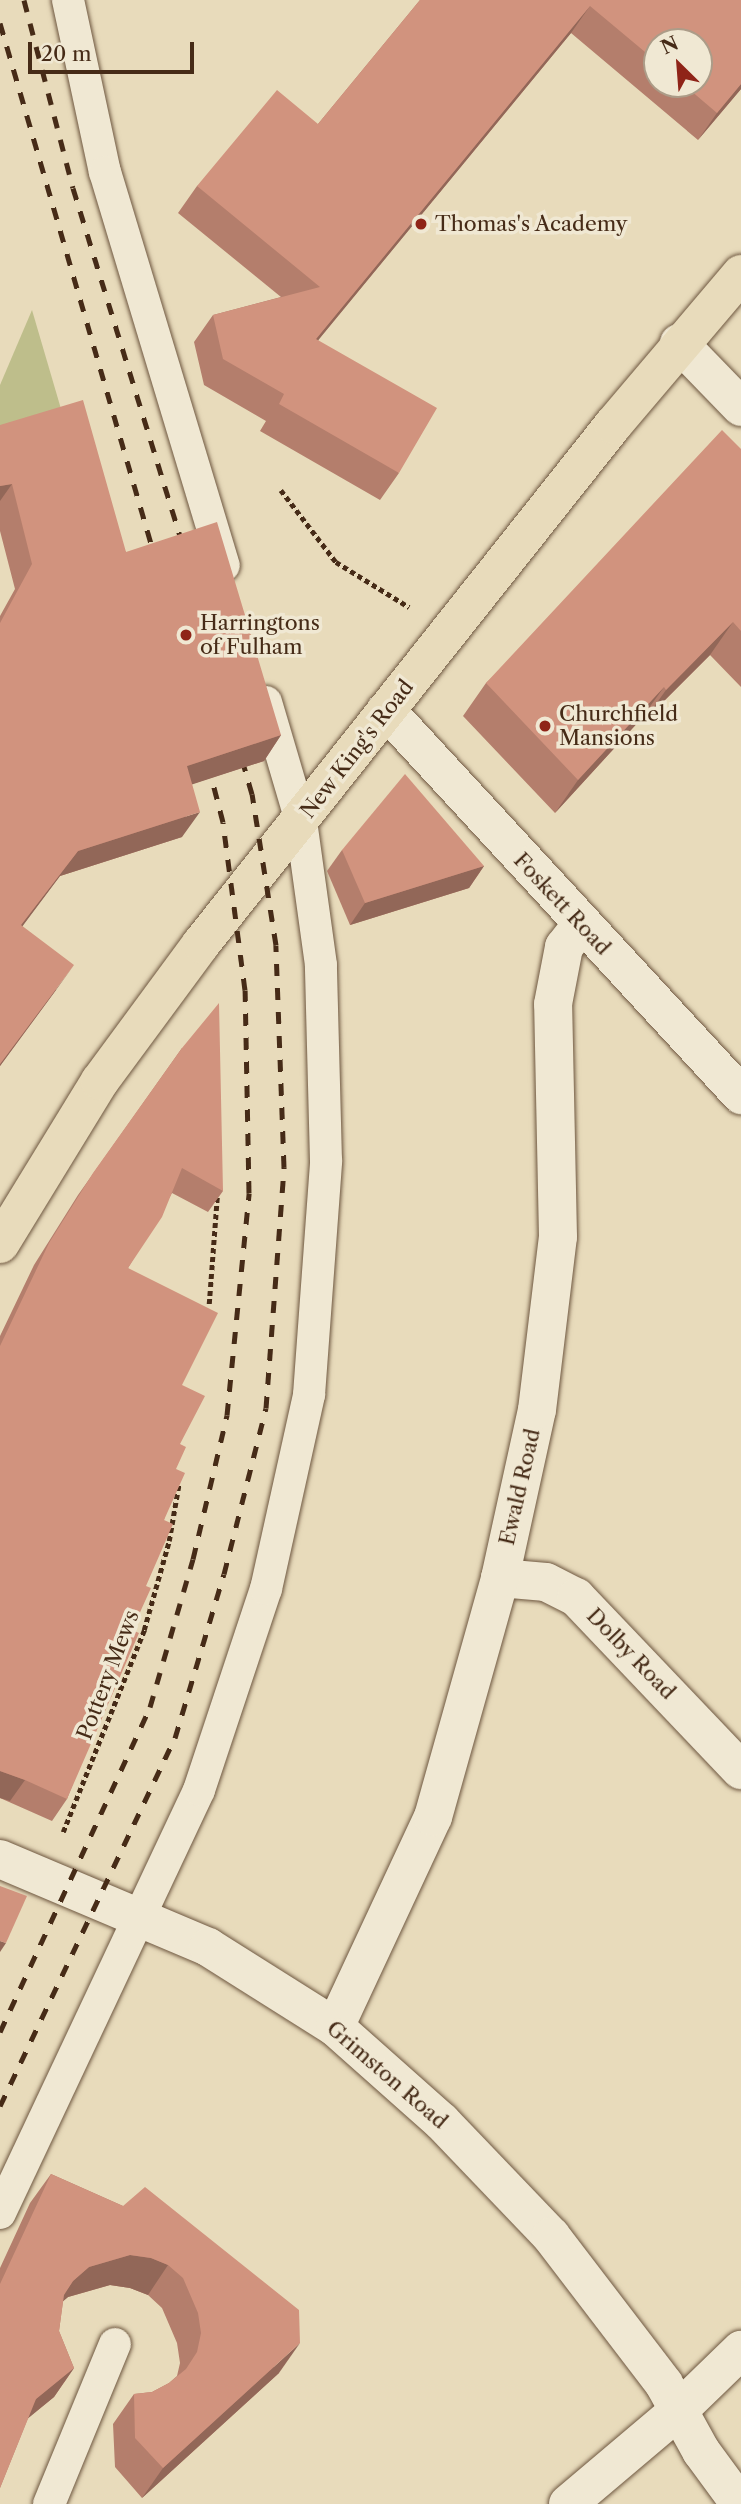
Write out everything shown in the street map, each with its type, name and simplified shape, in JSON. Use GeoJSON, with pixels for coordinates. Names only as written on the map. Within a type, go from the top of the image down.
{"type":"FeatureCollection","features":[{"type":"Feature","properties":{"kind":"main road","name":"New King's Road"},"geometry":{"type":"LineString","coordinates":[[0,1244],[100,1081],[201,944],[679,343],[741,274]]}},
{"type":"Feature","properties":{"kind":"street"},"geometry":{"type":"LineString","coordinates":[[679,343],[741,407]]}},
{"type":"Feature","properties":{"kind":"street","name":"Foskett Road"},"geometry":{"type":"LineString","coordinates":[[386,710],[581,925],[741,1095]]}},
{"type":"Feature","properties":{"kind":"street","name":"Ewald Road"},"geometry":{"type":"LineString","coordinates":[[335,2027],[433,1817],[500,1578],[537,1410],[558,1237],[553,1004],[564,947],[581,925]]}},
{"type":"Feature","properties":{"kind":"street","name":"Dolby Road"},"geometry":{"type":"LineString","coordinates":[[500,1578],[547,1582],[576,1597],[741,1770]]}},
{"type":"Feature","properties":{"kind":"street","name":"Grimston Road"},"geometry":{"type":"LineString","coordinates":[[0,1860],[208,1947],[335,2027],[442,2122],[551,2236],[664,2385],[701,2451],[740,2504]]}},
{"type":"Feature","properties":{"kind":"street"},"geometry":{"type":"LineString","coordinates":[[568,2504],[678,2411],[741,2350]]}},
{"type":"Feature","properties":{"kind":"lane"},"geometry":{"type":"LineString","coordinates":[[68,0],[105,172],[234,598]]}},
{"type":"Feature","properties":{"kind":"lane"},"geometry":{"type":"LineString","coordinates":[[0,2213],[199,1790],[266,1589],[309,1395],[326,1161],[321,965],[301,821],[258,678]]}},
{"type":"Feature","properties":{"kind":"lane"},"geometry":{"type":"LineString","coordinates":[[49,2504],[115,2344]]}},
{"type":"Feature","properties":{"kind":"path"},"geometry":{"type":"LineString","coordinates":[[281,490],[336,562],[448,632]]}},
{"type":"Feature","properties":{"kind":"path"},"geometry":{"type":"LineString","coordinates":[[209,1304],[217,1196]]}},
{"type":"Feature","properties":{"kind":"path","name":"Pottery Mews"},"geometry":{"type":"LineString","coordinates":[[41,1877],[68,1821],[144,1630],[169,1541],[180,1478]]}},
{"type":"Feature","properties":{"kind":"green space"},"geometry":{"type":"Polygon","coordinates":[[[32,310],[66,426],[0,445],[0,385],[32,310]]]}},
{"type":"Feature","properties":{"kind":"building"},"geometry":{"type":"Polygon","coordinates":[[[420,0],[741,0],[741,84],[717,113],[699,98],[713,98],[713,28],[643,28],[643,50],[590,6],[316,339],[437,408],[399,473],[279,404],[284,394],[223,359],[213,315],[320,287],[197,186],[277,90],[318,124],[420,0]]]}},
{"type":"Feature","properties":{"kind":"building"},"geometry":{"type":"Polygon","coordinates":[[[83,400],[126,552],[217,522],[281,735],[187,766],[200,812],[78,851],[21,925],[74,965],[0,1064],[0,623],[32,564],[12,484],[0,486],[0,425],[83,400]]]}},
{"type":"Feature","properties":{"kind":"building"},"geometry":{"type":"Polygon","coordinates":[[[722,430],[741,449],[741,631],[733,622],[666,690],[664,687],[578,780],[486,683],[722,430]]]}},
{"type":"Feature","properties":{"kind":"building"},"geometry":{"type":"Polygon","coordinates":[[[405,774],[484,866],[365,903],[342,850],[405,774]]]}},
{"type":"Feature","properties":{"kind":"building"},"geometry":{"type":"Polygon","coordinates":[[[219,1003],[223,1191],[182,1168],[162,1217],[128,1268],[218,1313],[182,1385],[205,1396],[180,1444],[186,1447],[176,1469],[185,1473],[164,1520],[173,1524],[146,1586],[151,1588],[132,1630],[139,1633],[67,1799],[0,1771],[0,1346],[49,1243],[93,1173],[182,1048],[219,1003]]]}},
{"type":"Feature","properties":{"kind":"building"},"geometry":{"type":"Polygon","coordinates":[[[0,1886],[27,1896],[6,1943],[0,1941],[0,1886]]]}},
{"type":"Feature","properties":{"kind":"building"},"geometry":{"type":"Polygon","coordinates":[[[51,2174],[123,2206],[145,2187],[299,2310],[300,2343],[163,2468],[135,2438],[134,2394],[152,2392],[186,2369],[197,2352],[201,2333],[198,2313],[183,2278],[168,2265],[151,2258],[130,2255],[89,2267],[73,2281],[64,2295],[59,2331],[74,2368],[36,2399],[0,2488],[0,2284],[51,2174]]]}},
{"type":"Feature","properties":{"kind":"railway"},"geometry":{"type":"LineString","coordinates":[[24,0],[73,188],[185,553]]}},
{"type":"Feature","properties":{"kind":"railway"},"geometry":{"type":"LineString","coordinates":[[0,23],[157,564]]}},
{"type":"Feature","properties":{"kind":"railway"},"geometry":{"type":"LineString","coordinates":[[0,2106],[175,1738],[224,1574],[266,1408],[284,1167],[276,945],[252,794],[239,749]]}},
{"type":"Feature","properties":{"kind":"railway"},"geometry":{"type":"LineString","coordinates":[[0,2032],[150,1707],[193,1559],[227,1415],[249,1193],[245,990],[223,822],[207,760]]}},
{"type":"Feature","properties":{"kind":"place","name":"Thomas's Academy"},"geometry":{"type":"Point","coordinates":[421,224]}},
{"type":"Feature","properties":{"kind":"place","name":"Harringtons of Fulham"},"geometry":{"type":"Point","coordinates":[186,635]}},
{"type":"Feature","properties":{"kind":"place","name":"Churchfield Mansions"},"geometry":{"type":"Point","coordinates":[545,726]}}]}
